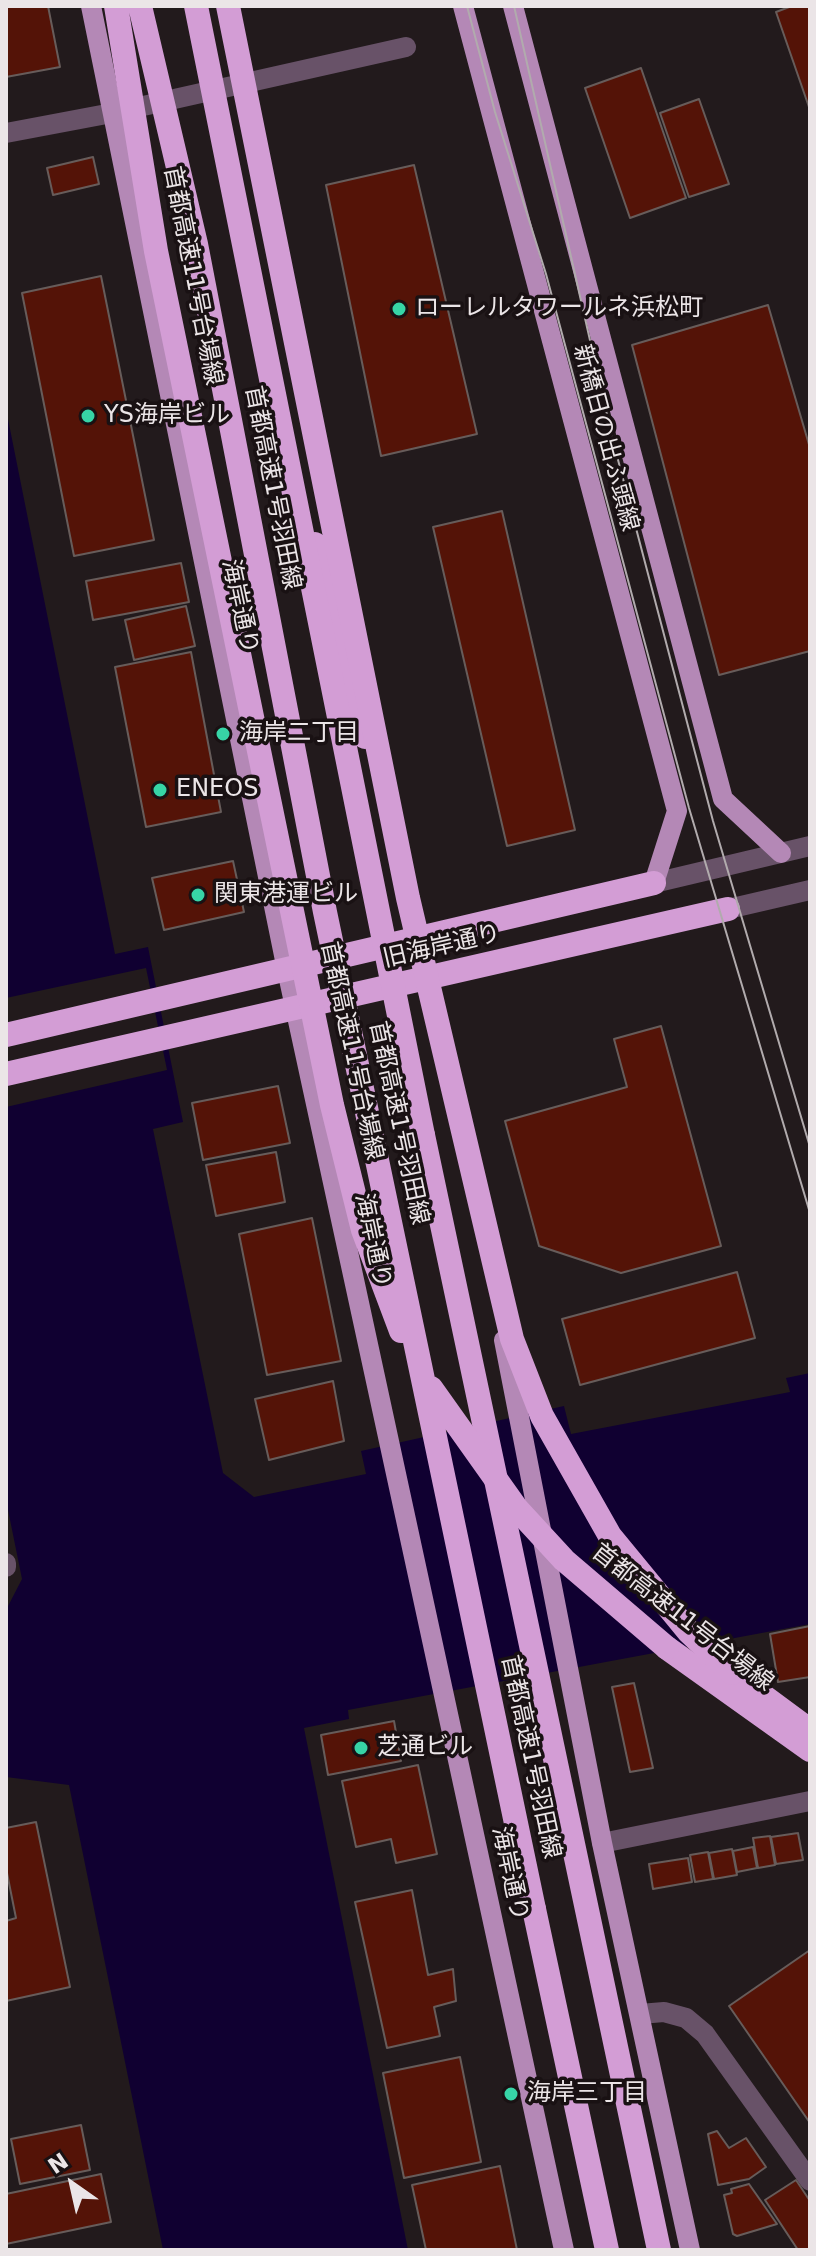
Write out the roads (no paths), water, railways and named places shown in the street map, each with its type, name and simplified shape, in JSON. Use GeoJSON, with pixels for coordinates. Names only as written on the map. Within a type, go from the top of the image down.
{"type":"FeatureCollection","features":[{"type":"Feature","properties":{"kind":"highway","name":"首都高速11号台場線"},"geometry":{"type":"LineString","coordinates":[[116,6],[156,251],[332,1105],[363,1230],[383,1286],[408,1347],[439,1401],[517,1509],[564,1560],[626,1614],[810,1750]]}},
{"type":"Feature","properties":{"kind":"highway","name":"首都高速1号羽田線"},"geometry":{"type":"LineString","coordinates":[[140,6],[196,244],[325,912],[607,2250]]}},
{"type":"Feature","properties":{"kind":"highway","name":"首都高速1号羽田線"},"geometry":{"type":"LineString","coordinates":[[196,6],[374,905],[659,2250]]}},
{"type":"Feature","properties":{"kind":"highway"},"geometry":{"type":"LineString","coordinates":[[228,6],[408,898]]}},
{"type":"Feature","properties":{"kind":"highway"},"geometry":{"type":"LineString","coordinates":[[268,367],[408,898]]}},
{"type":"Feature","properties":{"kind":"highway","name":"旧海岸通り"},"geometry":{"type":"LineString","coordinates":[[6,1035],[654,883]]}},
{"type":"Feature","properties":{"kind":"highway","name":"首都高速11号台場線"},"geometry":{"type":"LineString","coordinates":[[408,898],[499,1299],[542,1416],[582,1493],[645,1583],[689,1632],[732,1673],[810,1730]]}},
{"type":"Feature","properties":{"kind":"highway","name":"旧海岸通り"},"geometry":{"type":"LineString","coordinates":[[6,1074],[728,909]]}},
{"type":"Feature","properties":{"kind":"main road","name":"海岸通り"},"geometry":{"type":"LineString","coordinates":[[91,6],[295,1010],[564,2250]]}},
{"type":"Feature","properties":{"kind":"main road"},"geometry":{"type":"LineString","coordinates":[[240,6],[434,977],[602,1843],[690,2250]]}},
{"type":"Feature","properties":{"kind":"main road","name":"新橋日の出ふ頭線"},"geometry":{"type":"LineString","coordinates":[[463,6],[677,811],[654,883]]}},
{"type":"Feature","properties":{"kind":"main road","name":"新橋日の出ふ頭線"},"geometry":{"type":"LineString","coordinates":[[513,6],[723,799],[781,853]]}},
{"type":"Feature","properties":{"kind":"street"},"geometry":{"type":"LineString","coordinates":[[6,133],[112,113],[406,47]]}},
{"type":"Feature","properties":{"kind":"street"},"geometry":{"type":"LineString","coordinates":[[654,883],[810,846]]}},
{"type":"Feature","properties":{"kind":"street"},"geometry":{"type":"LineString","coordinates":[[728,909],[810,890]]}},
{"type":"Feature","properties":{"kind":"street"},"geometry":{"type":"LineString","coordinates":[[602,1843],[810,1801]]}},
{"type":"Feature","properties":{"kind":"street"},"geometry":{"type":"LineString","coordinates":[[640,2014],[664,2012],[686,2018],[705,2034],[810,2181]]}},
{"type":"Feature","properties":{"kind":"tram line"},"geometry":{"type":"LineString","coordinates":[[467,6],[495,112],[546,274],[689,808],[810,1213]]}},
{"type":"Feature","properties":{"kind":"tram line"},"geometry":{"type":"LineString","coordinates":[[514,6],[612,437],[713,821],[810,1147]]}},
{"type":"Feature","properties":{"kind":"place","name":"ローレルタワールネ浜松町"},"geometry":{"type":"Point","coordinates":[399,309]}},
{"type":"Feature","properties":{"kind":"place","name":"YS海岸ビル"},"geometry":{"type":"Point","coordinates":[88,416]}},
{"type":"Feature","properties":{"kind":"place","name":"海岸二丁目"},"geometry":{"type":"Point","coordinates":[223,734]}},
{"type":"Feature","properties":{"kind":"place","name":"ENEOS"},"geometry":{"type":"Point","coordinates":[160,790]}},
{"type":"Feature","properties":{"kind":"place","name":"関東港運ビル"},"geometry":{"type":"Point","coordinates":[198,895]}},
{"type":"Feature","properties":{"kind":"place","name":"芝通ビル"},"geometry":{"type":"Point","coordinates":[361,1748]}},
{"type":"Feature","properties":{"kind":"place","name":"海岸三丁目"},"geometry":{"type":"Point","coordinates":[511,2094]}}]}
